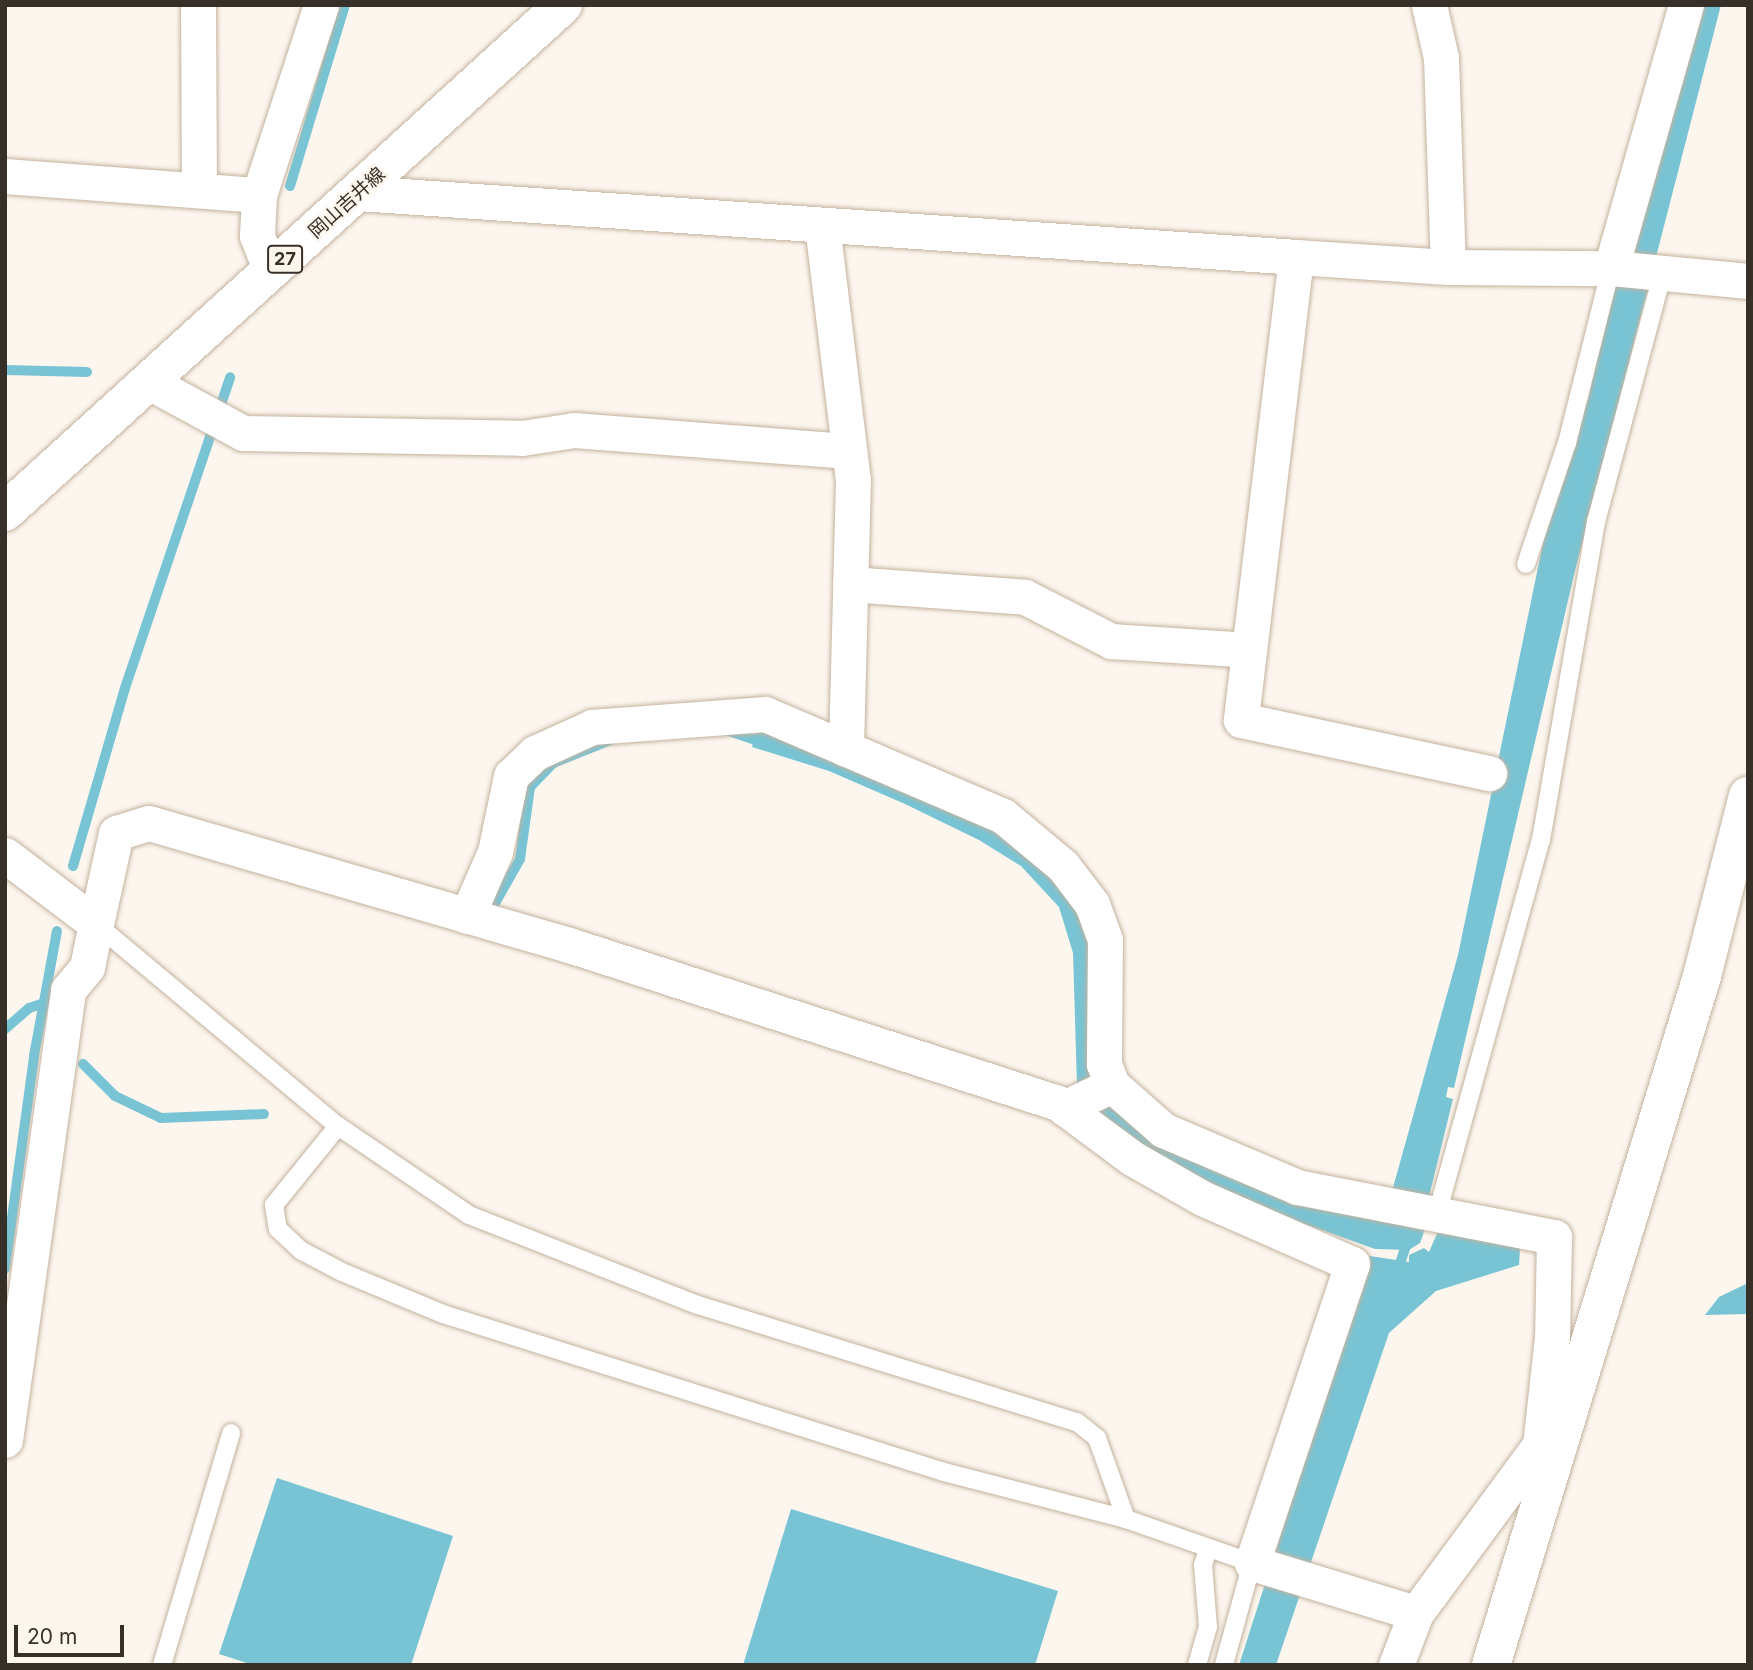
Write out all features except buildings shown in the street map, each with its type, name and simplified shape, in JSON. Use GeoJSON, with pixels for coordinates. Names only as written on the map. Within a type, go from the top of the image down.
{"type":"FeatureCollection","features":[{"type":"Feature","properties":{"kind":"street"},"geometry":{"type":"LineString","coordinates":[[198,5],[199,188]]}},
{"type":"Feature","properties":{"kind":"street"},"geometry":{"type":"LineString","coordinates":[[271,271],[257,236],[259,195],[321,5]]}},
{"type":"Feature","properties":{"kind":"street","name":"岡山吉井線"},"geometry":{"type":"LineString","coordinates":[[5,512],[563,5]]}},
{"type":"Feature","properties":{"kind":"street"},"geometry":{"type":"LineString","coordinates":[[1429,5],[1441,58],[1448,267]]}},
{"type":"Feature","properties":{"kind":"street"},"geometry":{"type":"LineString","coordinates":[[1614,268],[1686,5]]}},
{"type":"Feature","properties":{"kind":"street"},"geometry":{"type":"LineString","coordinates":[[5,176],[199,188],[259,195]]}},
{"type":"Feature","properties":{"kind":"street"},"geometry":{"type":"LineString","coordinates":[[358,193],[1448,267],[1614,268],[1748,281]]}},
{"type":"Feature","properties":{"kind":"street"},"geometry":{"type":"LineString","coordinates":[[822,225],[849,451],[850,584],[846,749]]}},
{"type":"Feature","properties":{"kind":"street"},"geometry":{"type":"LineString","coordinates":[[1296,257],[1241,720],[1489,773]]}},
{"type":"Feature","properties":{"kind":"street"},"geometry":{"type":"LineString","coordinates":[[149,382],[243,433],[522,438],[574,430],[849,451]]}},
{"type":"Feature","properties":{"kind":"street"},"geometry":{"type":"LineString","coordinates":[[850,584],[1025,597],[1111,641],[1250,650]]}},
{"type":"Feature","properties":{"kind":"street"},"geometry":{"type":"LineString","coordinates":[[467,916],[495,852],[511,776],[535,753],[592,727],[765,714],[1003,816],[1063,866],[1092,904],[1105,939],[1104,1064],[1112,1085],[1163,1130],[1297,1187],[1554,1237],[1548,1450],[1416,1613],[1396,1665]]}},
{"type":"Feature","properties":{"kind":"street"},"geometry":{"type":"LineString","coordinates":[[1491,1665],[1548,1450],[1702,976],[1748,796]]}},
{"type":"Feature","properties":{"kind":"street"},"geometry":{"type":"LineString","coordinates":[[5,1440],[68,990],[87,967],[116,833],[149,823],[583,949],[1064,1108],[1132,1158],[1202,1198],[1352,1264],[1257,1565],[1416,1613]]}},
{"type":"Feature","properties":{"kind":"street"},"geometry":{"type":"LineString","coordinates":[[5,855],[96,925]]}},
{"type":"Feature","properties":{"kind":"street"},"geometry":{"type":"LineString","coordinates":[[1064,1108],[1112,1085]]}},
{"type":"Feature","properties":{"kind":"street"},"geometry":{"type":"LineString","coordinates":[[1408,1665],[1416,1613]]}},
{"type":"Feature","properties":{"kind":"lane"},"geometry":{"type":"LineString","coordinates":[[1526,564],[1567,443],[1614,268]]}},
{"type":"Feature","properties":{"kind":"lane"},"geometry":{"type":"LineString","coordinates":[[1437,1214],[1541,839],[1596,522],[1661,272]]}},
{"type":"Feature","properties":{"kind":"lane"},"geometry":{"type":"LineString","coordinates":[[96,925],[338,1126],[469,1215],[698,1305],[1077,1422],[1097,1438],[1126,1519]]}},
{"type":"Feature","properties":{"kind":"lane"},"geometry":{"type":"LineString","coordinates":[[338,1126],[274,1205],[278,1228],[302,1251],[342,1272],[456,1318],[944,1472],[1126,1519],[1257,1565],[1224,1665]]}},
{"type":"Feature","properties":{"kind":"lane"},"geometry":{"type":"LineString","coordinates":[[162,1665],[231,1433]]}},
{"type":"Feature","properties":{"kind":"lane"},"geometry":{"type":"LineString","coordinates":[[1197,1665],[1208,1627],[1203,1564],[1208,1550]]}},
{"type":"Feature","properties":{"kind":"water"},"geometry":{"type":"Polygon","coordinates":[[[1693,5],[1721,5],[1574,575],[1454,1088],[1448,1087],[1446,1097],[1453,1099],[1428,1201],[1429,1218],[1420,1243],[1409,1250],[1375,1249],[1232,1198],[1106,1123],[1077,1086],[1073,953],[1059,907],[1021,866],[979,840],[905,804],[829,771],[752,747],[758,724],[985,822],[1087,906],[1098,1073],[1229,1173],[1392,1191],[1458,955],[1548,519],[1589,396],[1610,299],[1693,5]]]}},
{"type":"Feature","properties":{"kind":"water"},"geometry":{"type":"Polygon","coordinates":[[[1442,1222],[1514,1240],[1520,1249],[1519,1265],[1436,1291],[1389,1333],[1276,1665],[1239,1665],[1370,1256],[1409,1262],[1409,1255],[1424,1248],[1429,1252],[1442,1222]]]}},
{"type":"Feature","properties":{"kind":"water"},"geometry":{"type":"Polygon","coordinates":[[[1748,1283],[1748,1314],[1705,1315],[1719,1297],[1748,1283]]]}},
{"type":"Feature","properties":{"kind":"water"},"geometry":{"type":"Polygon","coordinates":[[[277,1478],[453,1536],[411,1665],[253,1665],[219,1654],[277,1478]]]}},
{"type":"Feature","properties":{"kind":"water"},"geometry":{"type":"Polygon","coordinates":[[[791,1509],[1058,1591],[1035,1665],[743,1665],[791,1509]]]}},
{"type":"Feature","properties":{"kind":"waterway"},"geometry":{"type":"LineString","coordinates":[[290,186],[345,5]]}},
{"type":"Feature","properties":{"kind":"waterway"},"geometry":{"type":"LineString","coordinates":[[5,370],[87,372]]}},
{"type":"Feature","properties":{"kind":"waterway"},"geometry":{"type":"LineString","coordinates":[[73,866],[125,688],[230,377]]}},
{"type":"Feature","properties":{"kind":"waterway"},"geometry":{"type":"LineString","coordinates":[[726,730],[767,744]]}},
{"type":"Feature","properties":{"kind":"waterway"},"geometry":{"type":"LineString","coordinates":[[494,905],[520,859],[530,787],[553,763],[613,739]]}},
{"type":"Feature","properties":{"kind":"waterway"},"geometry":{"type":"LineString","coordinates":[[5,1269],[34,1056],[57,931]]}},
{"type":"Feature","properties":{"kind":"waterway"},"geometry":{"type":"LineString","coordinates":[[5,1029],[29,1008],[44,1003]]}},
{"type":"Feature","properties":{"kind":"waterway"},"geometry":{"type":"LineString","coordinates":[[83,1064],[115,1096],[161,1118],[264,1114]]}},
{"type":"Feature","properties":{"kind":"waterway"},"geometry":{"type":"LineString","coordinates":[[1397,1272],[1409,1238]]}}]}
